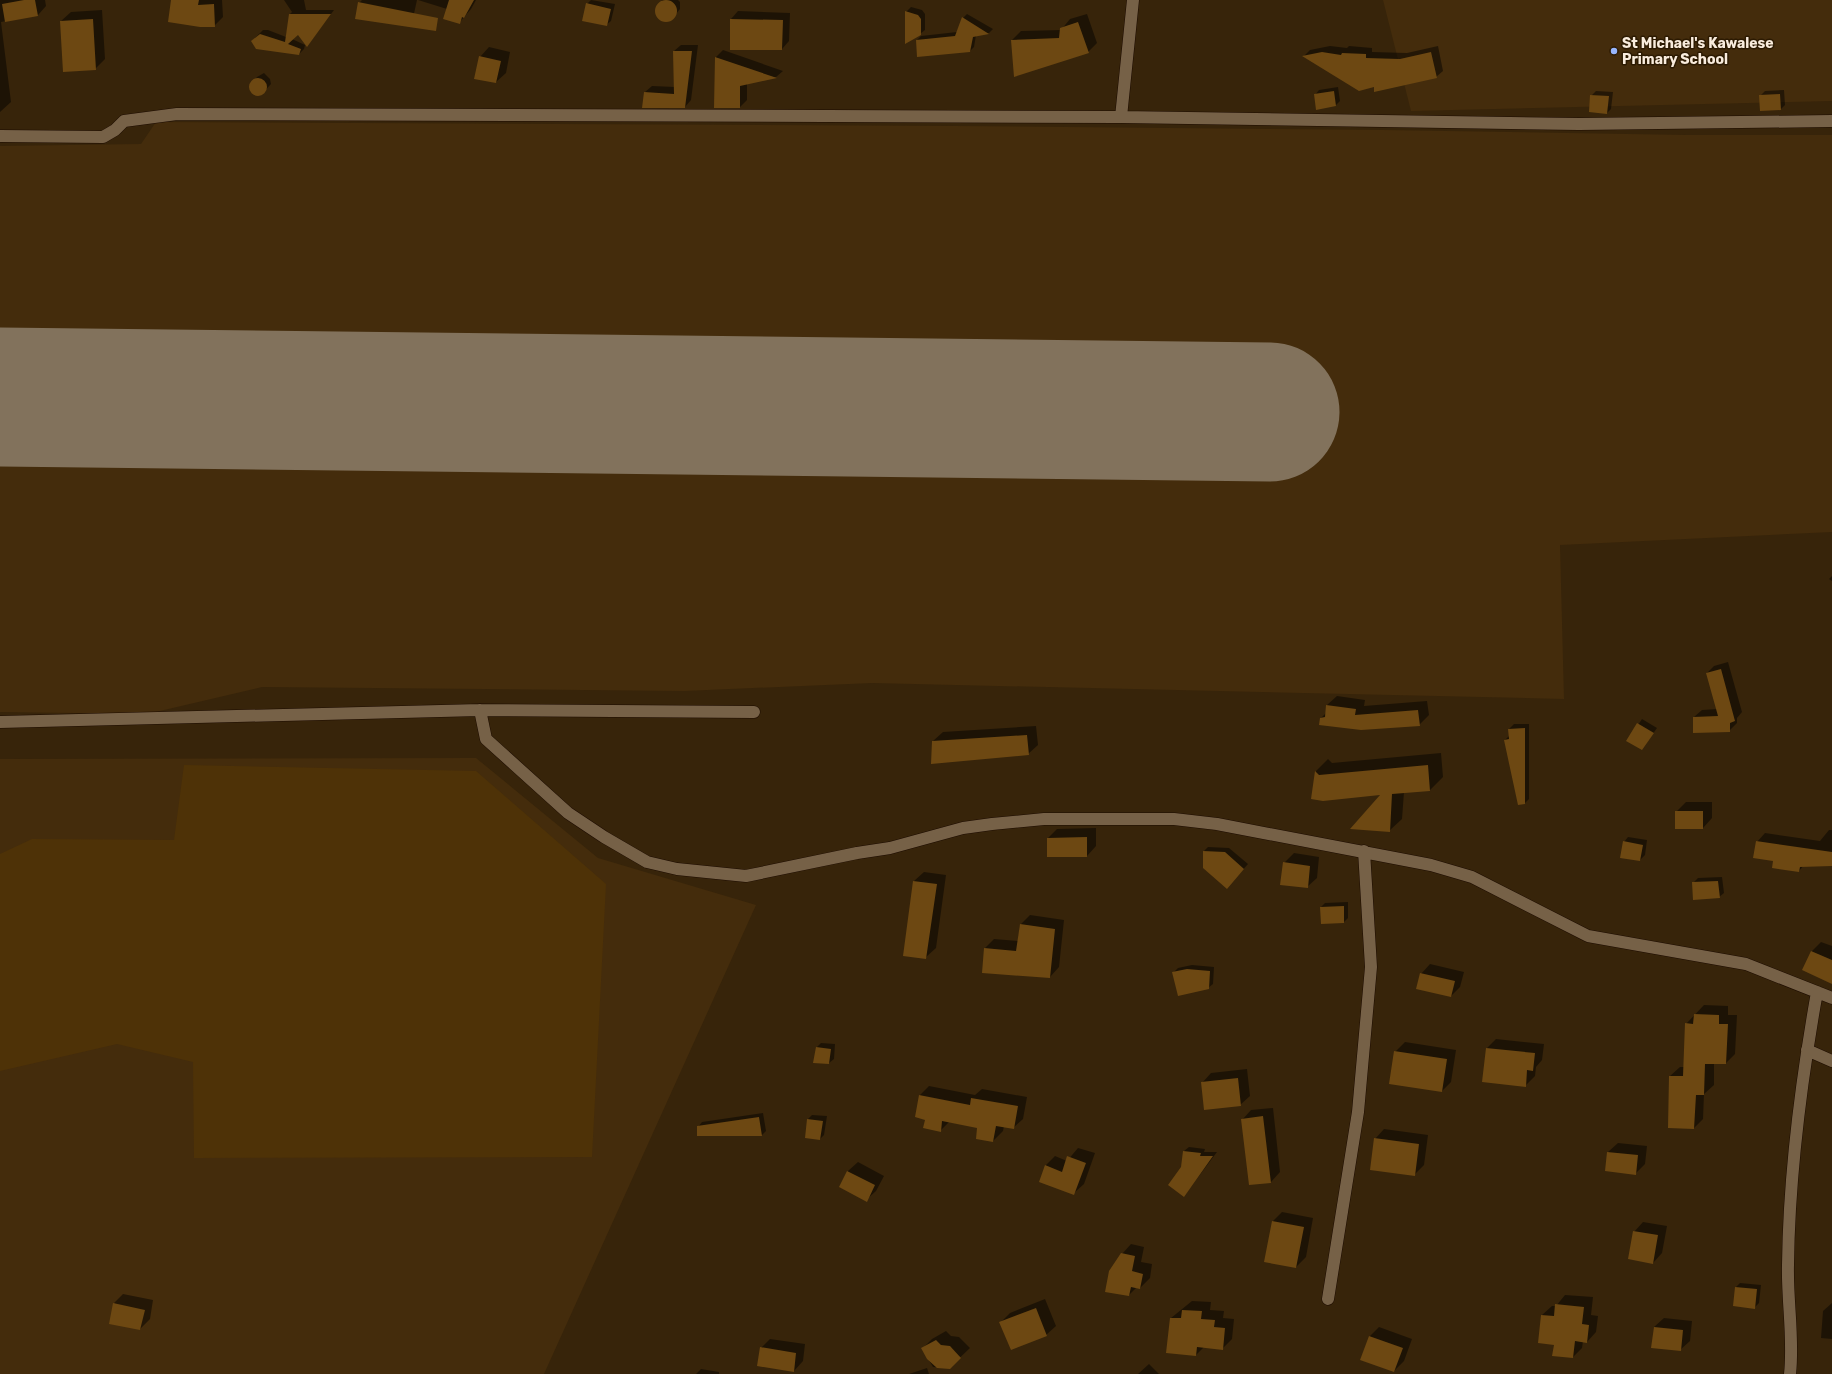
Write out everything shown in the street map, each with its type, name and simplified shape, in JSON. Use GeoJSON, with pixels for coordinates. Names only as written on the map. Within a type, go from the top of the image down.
{"type":"FeatureCollection","features":[{"type":"Feature","properties":{"kind":"street"},"geometry":{"type":"LineString","coordinates":[[1121,117],[1133,0]]}},
{"type":"Feature","properties":{"kind":"street"},"geometry":{"type":"LineString","coordinates":[[0,136],[103,137],[115,130],[124,121],[177,114],[1121,117],[1579,124],[1832,121]]}},
{"type":"Feature","properties":{"kind":"street"},"geometry":{"type":"LineString","coordinates":[[0,722],[480,710],[754,712]]}},
{"type":"Feature","properties":{"kind":"street"},"geometry":{"type":"LineString","coordinates":[[480,710],[486,739],[568,813],[604,837],[647,862],[677,869],[746,876],[857,853],[890,848],[963,828],[1044,819],[1174,819],[1217,824],[1324,846],[1364,851],[1431,865],[1472,877],[1588,936],[1746,964],[1832,998]]}},
{"type":"Feature","properties":{"kind":"street"},"geometry":{"type":"LineString","coordinates":[[1328,1299],[1358,1112],[1371,966],[1364,851]]}},
{"type":"Feature","properties":{"kind":"street"},"geometry":{"type":"LineString","coordinates":[[1790,1374],[1792,1358],[1788,1266],[1790,1212],[1807,1050],[1817,992]]}},
{"type":"Feature","properties":{"kind":"street"},"geometry":{"type":"LineString","coordinates":[[1807,1050],[1832,1061]]}},
{"type":"Feature","properties":{"kind":"shaded area","name":"St Michael's Kawalese Primary School"},"geometry":{"type":"Polygon","coordinates":[[[1383,0],[1832,0],[1832,101],[1411,111],[1383,0]]]}},
{"type":"Feature","properties":{"kind":"shaded area"},"geometry":{"type":"Polygon","coordinates":[[[156,122],[954,126],[1384,130],[1687,135],[1832,135],[1832,532],[1560,545],[1564,699],[872,683],[684,691],[262,687],[147,714],[0,712],[0,146],[141,144],[156,122]]]}},
{"type":"Feature","properties":{"kind":"shaded area"},"geometry":{"type":"Polygon","coordinates":[[[476,758],[598,858],[756,905],[544,1374],[0,1374],[0,759],[476,758]]]}},
{"type":"Feature","properties":{"kind":"shaded area"},"geometry":{"type":"Polygon","coordinates":[[[184,765],[476,771],[606,884],[592,1157],[194,1158],[193,1062],[117,1044],[0,1071],[0,854],[32,839],[174,840],[184,765]]]}},
{"type":"Feature","properties":{"kind":"building"},"geometry":{"type":"Polygon","coordinates":[[[24,0],[35,0],[38,16],[5,22],[2,4],[24,0]]]}},
{"type":"Feature","properties":{"kind":"building"},"geometry":{"type":"Polygon","coordinates":[[[171,0],[199,0],[198,5],[214,4],[215,27],[200,27],[168,22],[171,0]]]}},
{"type":"Feature","properties":{"kind":"building"},"geometry":{"type":"Polygon","coordinates":[[[449,0],[474,0],[464,18],[462,17],[460,24],[443,19],[449,0]]]}},
{"type":"Feature","properties":{"kind":"building"},"geometry":{"type":"Polygon","coordinates":[[[666,0],[670,1],[676,7],[676,15],[670,21],[666,22],[662,21],[656,15],[655,11],[656,7],[662,1],[666,0]]]}},
{"type":"Feature","properties":{"kind":"building"},"geometry":{"type":"Polygon","coordinates":[[[358,2],[438,18],[436,31],[355,19],[358,2]]]}},
{"type":"Feature","properties":{"kind":"building"},"geometry":{"type":"Polygon","coordinates":[[[586,3],[611,9],[607,26],[582,21],[586,3]]]}},
{"type":"Feature","properties":{"kind":"building"},"geometry":{"type":"Polygon","coordinates":[[[905,11],[918,15],[921,19],[921,35],[905,44],[905,11]]]}},
{"type":"Feature","properties":{"kind":"building"},"geometry":{"type":"Polygon","coordinates":[[[289,14],[331,14],[307,47],[298,35],[288,44],[301,49],[299,55],[256,49],[251,41],[260,34],[285,42],[289,14]]]}},
{"type":"Feature","properties":{"kind":"building"},"geometry":{"type":"Polygon","coordinates":[[[962,17],[989,34],[973,37],[970,52],[917,57],[916,40],[955,36],[962,17]]]}},
{"type":"Feature","properties":{"kind":"building"},"geometry":{"type":"Polygon","coordinates":[[[93,19],[96,70],[63,72],[60,21],[93,19]]]}},
{"type":"Feature","properties":{"kind":"building"},"geometry":{"type":"Polygon","coordinates":[[[730,19],[783,20],[782,50],[730,50],[730,19]]]}},
{"type":"Feature","properties":{"kind":"building"},"geometry":{"type":"Polygon","coordinates":[[[1078,22],[1089,53],[1014,77],[1011,40],[1059,38],[1060,28],[1078,22]]]}},
{"type":"Feature","properties":{"kind":"building"},"geometry":{"type":"Polygon","coordinates":[[[673,51],[692,51],[685,108],[642,108],[644,92],[674,94],[673,51]]]}},
{"type":"Feature","properties":{"kind":"building"},"geometry":{"type":"Polygon","coordinates":[[[1322,52],[1341,55],[1342,53],[1366,54],[1366,58],[1400,59],[1431,52],[1437,78],[1374,92],[1374,87],[1359,91],[1302,56],[1322,52]]]}},
{"type":"Feature","properties":{"kind":"building"},"geometry":{"type":"Polygon","coordinates":[[[479,56],[501,61],[496,83],[474,79],[479,56]]]}},
{"type":"Feature","properties":{"kind":"building"},"geometry":{"type":"Polygon","coordinates":[[[715,57],[777,78],[740,86],[740,108],[714,108],[715,57]]]}},
{"type":"Feature","properties":{"kind":"building"},"geometry":{"type":"Polygon","coordinates":[[[254,78],[262,78],[267,83],[265,94],[262,96],[254,96],[249,91],[249,83],[254,78]]]}},
{"type":"Feature","properties":{"kind":"building"},"geometry":{"type":"Polygon","coordinates":[[[1334,91],[1336,106],[1316,110],[1314,94],[1334,91]]]}},
{"type":"Feature","properties":{"kind":"building"},"geometry":{"type":"Polygon","coordinates":[[[1780,94],[1781,110],[1760,111],[1759,95],[1780,94]]]}},
{"type":"Feature","properties":{"kind":"building"},"geometry":{"type":"Polygon","coordinates":[[[1590,95],[1609,96],[1607,114],[1589,112],[1590,95]]]}},
{"type":"Feature","properties":{"kind":"building"},"geometry":{"type":"Polygon","coordinates":[[[1721,669],[1735,721],[1730,723],[1730,732],[1693,733],[1693,717],[1718,716],[1706,673],[1721,669]]]}},
{"type":"Feature","properties":{"kind":"building"},"geometry":{"type":"Polygon","coordinates":[[[1326,705],[1356,709],[1355,715],[1418,710],[1420,726],[1361,730],[1319,725],[1320,718],[1325,717],[1326,705]]]}},
{"type":"Feature","properties":{"kind":"building"},"geometry":{"type":"Polygon","coordinates":[[[1637,723],[1654,733],[1642,750],[1626,741],[1637,723]]]}},
{"type":"Feature","properties":{"kind":"building"},"geometry":{"type":"Polygon","coordinates":[[[1525,728],[1525,804],[1518,805],[1504,740],[1509,739],[1508,729],[1525,728]]]}},
{"type":"Feature","properties":{"kind":"building"},"geometry":{"type":"Polygon","coordinates":[[[1027,735],[1029,755],[931,764],[932,741],[1027,735]]]}},
{"type":"Feature","properties":{"kind":"building"},"geometry":{"type":"Polygon","coordinates":[[[1428,765],[1430,791],[1392,794],[1390,832],[1350,829],[1380,795],[1323,801],[1311,799],[1315,771],[1319,775],[1428,765]]]}},
{"type":"Feature","properties":{"kind":"building"},"geometry":{"type":"Polygon","coordinates":[[[1675,811],[1703,811],[1703,829],[1675,829],[1675,811]]]}},
{"type":"Feature","properties":{"kind":"building"},"geometry":{"type":"Polygon","coordinates":[[[1087,837],[1087,857],[1047,857],[1047,838],[1087,837]]]}},
{"type":"Feature","properties":{"kind":"building"},"geometry":{"type":"Polygon","coordinates":[[[1623,841],[1643,845],[1640,861],[1620,858],[1623,841]]]}},
{"type":"Feature","properties":{"kind":"building"},"geometry":{"type":"Polygon","coordinates":[[[1756,841],[1832,852],[1832,866],[1800,867],[1799,872],[1772,868],[1773,861],[1753,858],[1756,841]]]}},
{"type":"Feature","properties":{"kind":"building"},"geometry":{"type":"Polygon","coordinates":[[[1203,851],[1225,852],[1244,869],[1227,889],[1203,868],[1203,851]]]}},
{"type":"Feature","properties":{"kind":"building"},"geometry":{"type":"Polygon","coordinates":[[[1283,862],[1310,866],[1308,888],[1280,885],[1283,862]]]}},
{"type":"Feature","properties":{"kind":"building"},"geometry":{"type":"Polygon","coordinates":[[[913,881],[937,884],[926,959],[903,956],[913,881]]]}},
{"type":"Feature","properties":{"kind":"building"},"geometry":{"type":"Polygon","coordinates":[[[1718,881],[1720,898],[1693,900],[1692,882],[1718,881]]]}},
{"type":"Feature","properties":{"kind":"building"},"geometry":{"type":"Polygon","coordinates":[[[1344,906],[1344,923],[1321,924],[1320,907],[1344,906]]]}},
{"type":"Feature","properties":{"kind":"building"},"geometry":{"type":"Polygon","coordinates":[[[1020,924],[1055,929],[1050,978],[982,973],[984,948],[1016,951],[1020,924]]]}},
{"type":"Feature","properties":{"kind":"building"},"geometry":{"type":"Polygon","coordinates":[[[1811,951],[1832,960],[1832,984],[1802,970],[1811,951]]]}},
{"type":"Feature","properties":{"kind":"building"},"geometry":{"type":"Polygon","coordinates":[[[1187,969],[1210,971],[1209,989],[1178,996],[1172,972],[1187,969]]]}},
{"type":"Feature","properties":{"kind":"building"},"geometry":{"type":"Polygon","coordinates":[[[1420,973],[1455,981],[1451,997],[1416,989],[1420,973]]]}},
{"type":"Feature","properties":{"kind":"building"},"geometry":{"type":"Polygon","coordinates":[[[1694,1014],[1719,1015],[1719,1024],[1728,1024],[1726,1064],[1705,1064],[1704,1095],[1696,1095],[1694,1129],[1668,1128],[1669,1076],[1683,1076],[1685,1023],[1693,1024],[1694,1014]]]}},
{"type":"Feature","properties":{"kind":"building"},"geometry":{"type":"Polygon","coordinates":[[[816,1047],[831,1049],[829,1064],[813,1063],[816,1047]]]}},
{"type":"Feature","properties":{"kind":"building"},"geometry":{"type":"Polygon","coordinates":[[[1486,1048],[1535,1053],[1533,1071],[1527,1070],[1526,1087],[1482,1082],[1486,1048]]]}},
{"type":"Feature","properties":{"kind":"building"},"geometry":{"type":"Polygon","coordinates":[[[1394,1051],[1447,1059],[1442,1092],[1389,1084],[1394,1051]]]}},
{"type":"Feature","properties":{"kind":"building"},"geometry":{"type":"Polygon","coordinates":[[[1238,1078],[1241,1106],[1204,1110],[1201,1082],[1238,1078]]]}},
{"type":"Feature","properties":{"kind":"building"},"geometry":{"type":"Polygon","coordinates":[[[919,1095],[970,1105],[971,1098],[1018,1106],[1014,1129],[996,1126],[993,1142],[976,1139],[977,1128],[942,1121],[941,1132],[923,1128],[925,1120],[915,1117],[919,1095]]]}},
{"type":"Feature","properties":{"kind":"building"},"geometry":{"type":"Polygon","coordinates":[[[1263,1116],[1271,1183],[1249,1185],[1241,1119],[1263,1116]]]}},
{"type":"Feature","properties":{"kind":"building"},"geometry":{"type":"Polygon","coordinates":[[[759,1117],[762,1136],[697,1136],[697,1126],[759,1117]]]}},
{"type":"Feature","properties":{"kind":"building"},"geometry":{"type":"Polygon","coordinates":[[[807,1119],[823,1121],[820,1140],[805,1138],[807,1119]]]}},
{"type":"Feature","properties":{"kind":"building"},"geometry":{"type":"Polygon","coordinates":[[[1374,1138],[1419,1144],[1415,1176],[1370,1170],[1374,1138]]]}},
{"type":"Feature","properties":{"kind":"building"},"geometry":{"type":"Polygon","coordinates":[[[1183,1151],[1201,1153],[1200,1156],[1213,1156],[1184,1197],[1168,1185],[1181,1167],[1183,1151]]]}},
{"type":"Feature","properties":{"kind":"building"},"geometry":{"type":"Polygon","coordinates":[[[1607,1152],[1638,1155],[1636,1175],[1605,1171],[1607,1152]]]}},
{"type":"Feature","properties":{"kind":"building"},"geometry":{"type":"Polygon","coordinates":[[[1067,1156],[1086,1163],[1074,1195],[1039,1182],[1045,1165],[1062,1172],[1067,1156]]]}},
{"type":"Feature","properties":{"kind":"building"},"geometry":{"type":"Polygon","coordinates":[[[847,1171],[875,1185],[867,1202],[839,1187],[847,1171]]]}},
{"type":"Feature","properties":{"kind":"building"},"geometry":{"type":"Polygon","coordinates":[[[1272,1221],[1304,1227],[1296,1268],[1264,1262],[1272,1221]]]}},
{"type":"Feature","properties":{"kind":"building"},"geometry":{"type":"Polygon","coordinates":[[[1633,1231],[1658,1235],[1653,1264],[1628,1259],[1633,1231]]]}},
{"type":"Feature","properties":{"kind":"building"},"geometry":{"type":"Polygon","coordinates":[[[1121,1253],[1135,1256],[1132,1271],[1143,1274],[1140,1289],[1131,1287],[1129,1296],[1105,1292],[1109,1271],[1121,1253]]]}},
{"type":"Feature","properties":{"kind":"building"},"geometry":{"type":"Polygon","coordinates":[[[1735,1287],[1757,1289],[1755,1309],[1733,1306],[1735,1287]]]}},
{"type":"Feature","properties":{"kind":"building"},"geometry":{"type":"Polygon","coordinates":[[[113,1303],[145,1310],[140,1330],[109,1324],[113,1303]]]}},
{"type":"Feature","properties":{"kind":"building"},"geometry":{"type":"Polygon","coordinates":[[[1555,1304],[1584,1307],[1582,1324],[1589,1325],[1587,1343],[1575,1341],[1573,1358],[1552,1356],[1554,1345],[1538,1343],[1541,1315],[1554,1316],[1555,1304]]]}},
{"type":"Feature","properties":{"kind":"building"},"geometry":{"type":"Polygon","coordinates":[[[1036,1308],[1047,1336],[1011,1350],[999,1322],[1036,1308]]]}},
{"type":"Feature","properties":{"kind":"building"},"geometry":{"type":"Polygon","coordinates":[[[1182,1310],[1202,1311],[1201,1319],[1215,1320],[1214,1327],[1225,1328],[1223,1350],[1197,1347],[1196,1356],[1166,1353],[1170,1318],[1181,1318],[1182,1310]]]}},
{"type":"Feature","properties":{"kind":"building"},"geometry":{"type":"Polygon","coordinates":[[[1654,1327],[1683,1330],[1681,1351],[1651,1348],[1654,1327]]]}},
{"type":"Feature","properties":{"kind":"building"},"geometry":{"type":"Polygon","coordinates":[[[1369,1336],[1403,1348],[1394,1372],[1360,1360],[1369,1336]]]}},
{"type":"Feature","properties":{"kind":"building"},"geometry":{"type":"Polygon","coordinates":[[[936,1340],[941,1345],[950,1346],[961,1358],[950,1369],[937,1368],[927,1359],[921,1348],[936,1340]]]}},
{"type":"Feature","properties":{"kind":"building"},"geometry":{"type":"Polygon","coordinates":[[[760,1347],[796,1353],[794,1372],[757,1366],[760,1347]]]}},
{"type":"Feature","properties":{"kind":"runway"},"geometry":{"type":"LineString","coordinates":[[0,397],[1270,412]]}},
{"type":"Feature","properties":{"kind":"place","name":"St Michael's Kawalese Primary School"},"geometry":{"type":"Point","coordinates":[1614,51]}}]}
